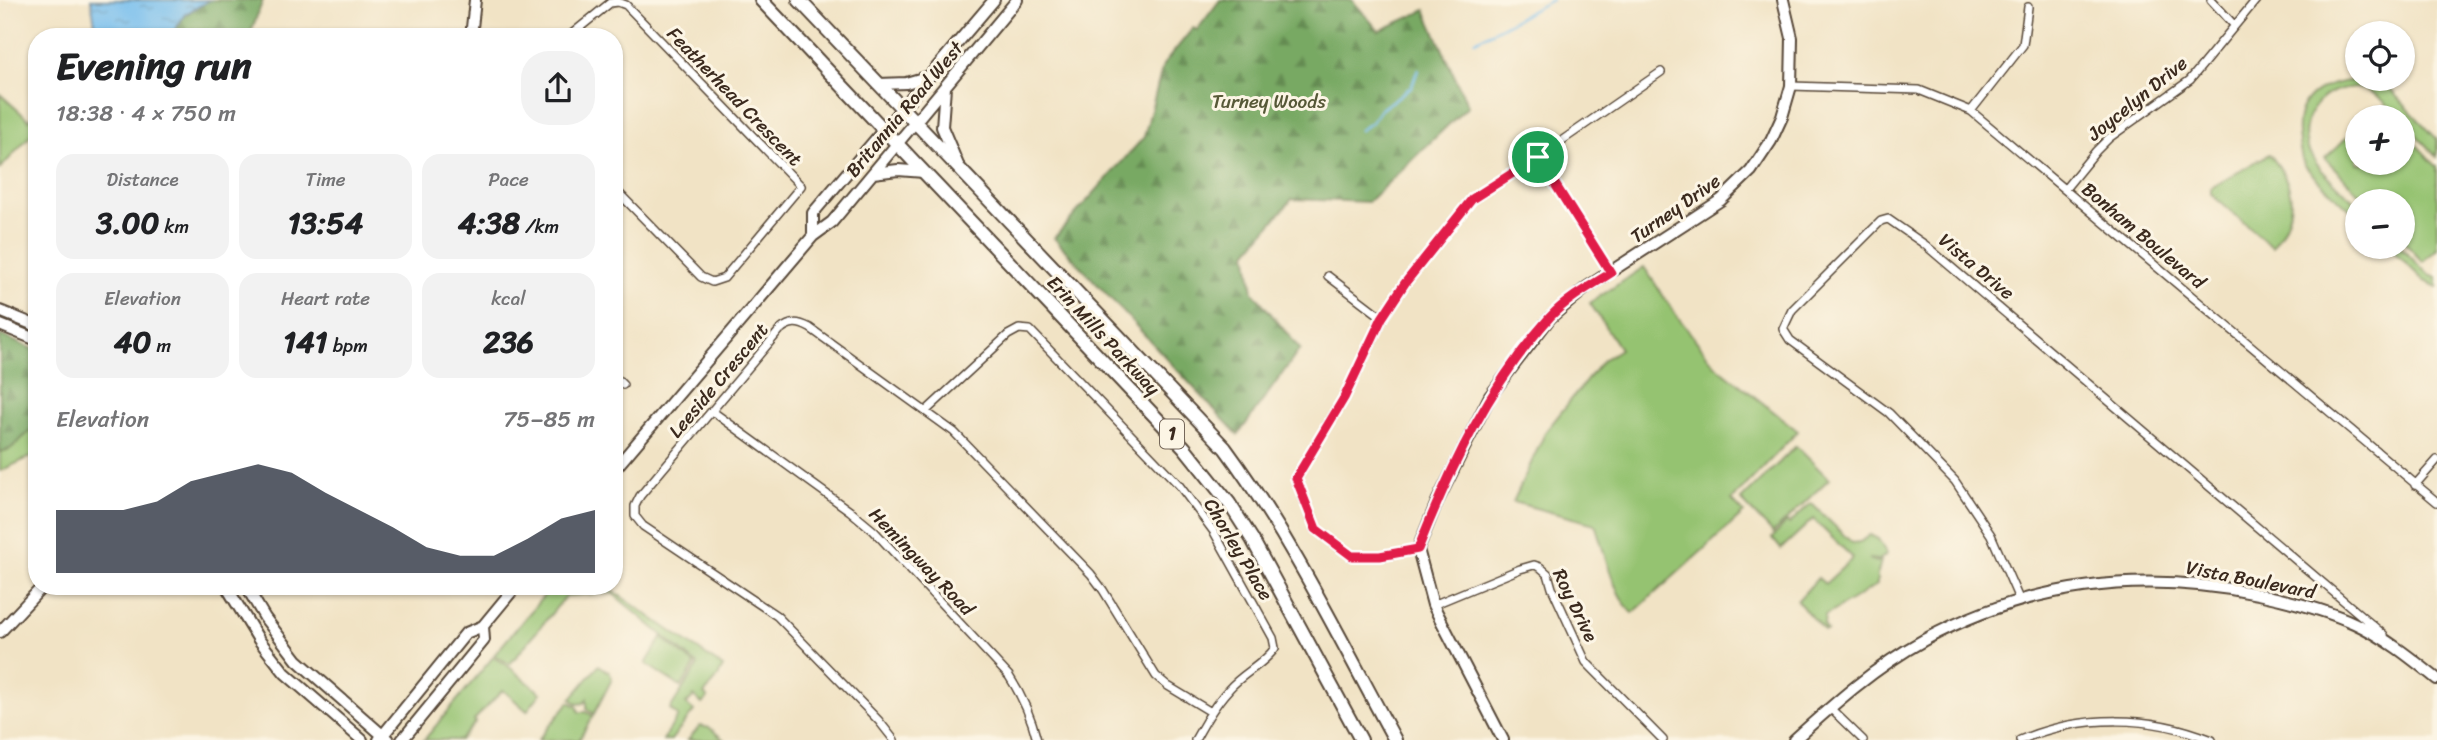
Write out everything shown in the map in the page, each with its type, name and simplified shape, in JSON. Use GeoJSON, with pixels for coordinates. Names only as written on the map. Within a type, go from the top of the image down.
{"type":"FeatureCollection","features":[{"type":"Feature","properties":{"kind":"main road","name":"Erin Mills Parkway"},"geometry":{"type":"LineString","coordinates":[[761,0],[1184,447],[1229,503],[1252,539],[1361,740]]}},
{"type":"Feature","properties":{"kind":"main road","name":"Erin Mills Parkway"},"geometry":{"type":"LineString","coordinates":[[799,0],[1225,448],[1254,488],[1289,546],[1395,740]]}},
{"type":"Feature","properties":{"kind":"street"},"geometry":{"type":"LineString","coordinates":[[472,28],[475,0]]}},
{"type":"Feature","properties":{"kind":"street","name":"Britannia Road West"},"geometry":{"type":"LineString","coordinates":[[813,236],[813,213],[994,0]]}},
{"type":"Feature","properties":{"kind":"street","name":"Britannia Road West"},"geometry":{"type":"LineString","coordinates":[[623,459],[813,236],[832,222],[1017,0]]}},
{"type":"Feature","properties":{"kind":"street","name":"Turney Drive"},"geometry":{"type":"LineString","coordinates":[[1418,549],[1437,502],[1490,396],[1550,318],[1569,300],[1721,200],[1745,177],[1771,141],[1782,117],[1791,86],[1792,38],[1783,0]]}},
{"type":"Feature","properties":{"kind":"street"},"geometry":{"type":"LineString","coordinates":[[2211,0],[2234,25]]}},
{"type":"Feature","properties":{"kind":"street","name":"Joycelyn Drive"},"geometry":{"type":"LineString","coordinates":[[2065,189],[2109,138],[2190,80],[2256,0]]}},
{"type":"Feature","properties":{"kind":"street","name":"Featherhead Crescent"},"geometry":{"type":"LineString","coordinates":[[578,28],[603,7],[618,2],[626,5],[801,186],[724,278],[712,282],[701,277],[623,197]]}},
{"type":"Feature","properties":{"kind":"street"},"geometry":{"type":"LineString","coordinates":[[1971,111],[2023,45],[2028,7]]}},
{"type":"Feature","properties":{"kind":"street"},"geometry":{"type":"LineString","coordinates":[[1503,740],[1433,605],[1418,549],[1380,556],[1352,556],[1316,529],[1296,478],[1344,398],[1382,318],[1405,283],[1472,199],[1661,72]]}},
{"type":"Feature","properties":{"kind":"street"},"geometry":{"type":"LineString","coordinates":[[879,84],[906,83],[930,76]]}},
{"type":"Feature","properties":{"kind":"street","name":"Bonham Boulevard"},"geometry":{"type":"LineString","coordinates":[[1791,86],[1919,90],[1971,111],[2437,502]]}},
{"type":"Feature","properties":{"kind":"street"},"geometry":{"type":"LineString","coordinates":[[944,87],[942,127],[959,168]]}},
{"type":"Feature","properties":{"kind":"street"},"geometry":{"type":"LineString","coordinates":[[1538,157],[1611,273]]}},
{"type":"Feature","properties":{"kind":"street"},"geometry":{"type":"LineString","coordinates":[[873,173],[898,170],[924,172]]}},
{"type":"Feature","properties":{"kind":"street","name":"Vista Drive"},"geometry":{"type":"LineString","coordinates":[[2019,599],[1991,535],[1955,481],[1889,413],[1790,340],[1783,328],[1792,310],[1881,222],[1888,219],[1924,244],[2437,679]]}},
{"type":"Feature","properties":{"kind":"street"},"geometry":{"type":"LineString","coordinates":[[1328,276],[1382,318]]}},
{"type":"Feature","properties":{"kind":"street"},"geometry":{"type":"LineString","coordinates":[[0,311],[28,323]]}},
{"type":"Feature","properties":{"kind":"street","name":"Leeside Crescent"},"geometry":{"type":"LineString","coordinates":[[894,740],[879,720],[777,616],[643,526],[635,516],[635,506],[640,496],[780,330],[789,323],[800,323],[810,328],[954,432],[1091,574],[1156,676],[1211,712]]}},
{"type":"Feature","properties":{"kind":"street"},"geometry":{"type":"LineString","coordinates":[[0,325],[28,336]]}},
{"type":"Feature","properties":{"kind":"street","name":"Chorley Place"},"geometry":{"type":"LineString","coordinates":[[926,411],[1008,335],[1019,329],[1030,330],[1179,485],[1233,564],[1273,638],[1275,648],[1268,657],[1229,688],[1195,740]]}},
{"type":"Feature","properties":{"kind":"street","name":"Hemingway Road"},"geometry":{"type":"LineString","coordinates":[[712,411],[874,531],[1009,676],[1022,697],[1037,740]]}},
{"type":"Feature","properties":{"kind":"street"},"geometry":{"type":"LineString","coordinates":[[2415,485],[2437,460]]}},
{"type":"Feature","properties":{"kind":"street","name":"Roy Drive"},"geometry":{"type":"LineString","coordinates":[[1433,605],[1520,569],[1534,565],[1540,567],[1548,574],[1586,662],[1663,740]]}},
{"type":"Feature","properties":{"kind":"street","name":"Vista Boulevard"},"geometry":{"type":"LineString","coordinates":[[1794,740],[1862,680],[1924,640],[1953,625],[2019,599],[2066,589],[2130,582],[2178,582],[2235,589],[2294,601],[2336,615],[2401,650]]}},
{"type":"Feature","properties":{"kind":"street"},"geometry":{"type":"LineString","coordinates":[[0,632],[35,595]]}},
{"type":"Feature","properties":{"kind":"street"},"geometry":{"type":"LineString","coordinates":[[232,595],[259,640],[285,673],[362,740]]}},
{"type":"Feature","properties":{"kind":"street"},"geometry":{"type":"LineString","coordinates":[[251,595],[269,625],[297,660],[383,738],[466,633],[483,626],[509,595]]}},
{"type":"Feature","properties":{"kind":"street"},"geometry":{"type":"LineString","coordinates":[[402,740],[484,640],[483,626]]}},
{"type":"Feature","properties":{"kind":"street"},"geometry":{"type":"LineString","coordinates":[[1830,708],[1863,740]]}},
{"type":"Feature","properties":{"kind":"street"},"geometry":{"type":"LineString","coordinates":[[2020,740],[2087,722],[2114,720],[2165,724],[2212,740]]}},
{"type":"Feature","properties":{"kind":"green space"},"geometry":{"type":"Polygon","coordinates":[[[210,0],[263,0],[252,28],[176,28],[185,15],[210,0]]]}},
{"type":"Feature","properties":{"kind":"green space","name":"Turney Woods"},"geometry":{"type":"Polygon","coordinates":[[[1220,0],[1352,0],[1379,31],[1425,10],[1468,106],[1368,202],[1292,199],[1247,252],[1253,292],[1300,349],[1238,435],[1054,238],[1144,137],[1163,65],[1193,28],[1197,30],[1220,0]]]}},
{"type":"Feature","properties":{"kind":"green space"},"geometry":{"type":"Polygon","coordinates":[[[2345,82],[2345,89],[2320,101],[2312,110],[2305,133],[2307,146],[2316,162],[2345,192],[2345,205],[2306,167],[2300,152],[2298,134],[2299,117],[2304,104],[2312,95],[2345,82]]]}},
{"type":"Feature","properties":{"kind":"green space"},"geometry":{"type":"Polygon","coordinates":[[[2368,91],[2391,91],[2405,105],[2388,105],[2368,91]]]}},
{"type":"Feature","properties":{"kind":"green space"},"geometry":{"type":"Polygon","coordinates":[[[0,94],[28,119],[28,138],[0,169],[0,94]]]}},
{"type":"Feature","properties":{"kind":"green space"},"geometry":{"type":"Polygon","coordinates":[[[2415,116],[2437,139],[2437,157],[2415,134],[2415,116]]]}},
{"type":"Feature","properties":{"kind":"green space"},"geometry":{"type":"Polygon","coordinates":[[[2345,139],[2345,175],[2415,175],[2415,143],[2437,167],[2437,249],[2423,262],[2415,254],[2415,189],[2355,189],[2325,158],[2345,139]]]}},
{"type":"Feature","properties":{"kind":"green space"},"geometry":{"type":"Polygon","coordinates":[[[2269,154],[2285,177],[2291,199],[2286,222],[2272,247],[2211,194],[2211,188],[2269,154]]]}},
{"type":"Feature","properties":{"kind":"green space"},"geometry":{"type":"Polygon","coordinates":[[[2401,259],[2412,259],[2429,275],[2437,278],[2437,287],[2424,281],[2401,259]]]}},
{"type":"Feature","properties":{"kind":"green space"},"geometry":{"type":"Polygon","coordinates":[[[1644,267],[1674,312],[1715,365],[1798,431],[1732,500],[1744,513],[1633,613],[1615,584],[1595,524],[1513,502],[1546,431],[1603,360],[1620,349],[1590,303],[1644,267]]]}},
{"type":"Feature","properties":{"kind":"green space"},"geometry":{"type":"Polygon","coordinates":[[[0,335],[28,347],[28,433],[10,449],[0,452],[0,335]]]}},
{"type":"Feature","properties":{"kind":"green space"},"geometry":{"type":"Polygon","coordinates":[[[28,433],[28,458],[0,471],[0,452],[10,449],[28,433]]]}},
{"type":"Feature","properties":{"kind":"green space"},"geometry":{"type":"Polygon","coordinates":[[[1796,446],[1829,479],[1773,533],[1741,500],[1796,446]]]}},
{"type":"Feature","properties":{"kind":"green space"},"geometry":{"type":"Polygon","coordinates":[[[1811,503],[1852,543],[1860,542],[1870,535],[1878,539],[1887,554],[1879,560],[1869,559],[1881,561],[1877,585],[1825,616],[1824,625],[1827,631],[1824,631],[1797,601],[1818,578],[1825,584],[1853,558],[1813,519],[1781,549],[1772,538],[1811,503]]]}},
{"type":"Feature","properties":{"kind":"green space"},"geometry":{"type":"Polygon","coordinates":[[[544,595],[581,595],[566,596],[510,664],[494,655],[544,595]]]}},
{"type":"Feature","properties":{"kind":"green space"},"geometry":{"type":"Polygon","coordinates":[[[614,595],[619,595],[723,667],[704,694],[708,698],[702,704],[694,696],[686,704],[694,711],[671,740],[663,740],[678,716],[670,709],[698,665],[614,595]]]}},
{"type":"Feature","properties":{"kind":"green space"},"geometry":{"type":"Polygon","coordinates":[[[662,637],[695,665],[681,687],[646,664],[662,637]]]}},
{"type":"Feature","properties":{"kind":"green space"},"geometry":{"type":"Polygon","coordinates":[[[493,657],[541,693],[527,711],[503,690],[474,720],[476,722],[460,740],[424,740],[493,657]]]}},
{"type":"Feature","properties":{"kind":"green space"},"geometry":{"type":"Polygon","coordinates":[[[599,665],[609,672],[612,679],[594,714],[587,709],[587,699],[578,704],[571,699],[599,665]]]}},
{"type":"Feature","properties":{"kind":"green space"},"geometry":{"type":"Polygon","coordinates":[[[569,702],[577,706],[579,712],[593,716],[579,740],[538,740],[569,702]]]}},
{"type":"Feature","properties":{"kind":"green space"},"geometry":{"type":"Polygon","coordinates":[[[700,726],[710,728],[724,740],[688,740],[700,726]]]}},
{"type":"Feature","properties":{"kind":"water"},"geometry":{"type":"Polygon","coordinates":[[[91,0],[210,0],[185,14],[176,28],[96,28],[91,0]]]}},
{"type":"Feature","properties":{"kind":"waterway"},"geometry":{"type":"LineString","coordinates":[[1475,41],[1552,0]]}},
{"type":"Feature","properties":{"kind":"waterway"},"geometry":{"type":"LineString","coordinates":[[1360,130],[1371,123],[1380,110],[1412,86],[1418,69]]}},
{"type":"Feature","properties":{"kind":"route"},"geometry":{"type":"LineString","coordinates":[[1538,157],[1611,273],[1569,300],[1550,318],[1490,396],[1437,502],[1418,549],[1380,556],[1352,556],[1316,529],[1296,478],[1344,398],[1382,318],[1405,283],[1472,199],[1538,157]]}}]}
